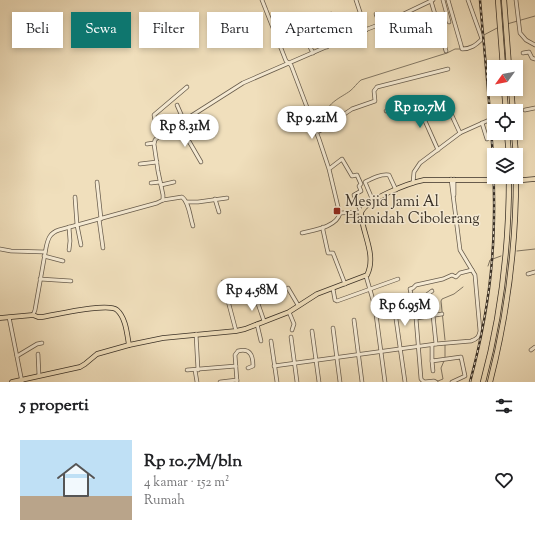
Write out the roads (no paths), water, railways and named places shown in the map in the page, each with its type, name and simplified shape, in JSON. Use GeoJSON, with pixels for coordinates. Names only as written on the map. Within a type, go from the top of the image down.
{"type":"FeatureCollection","features":[{"type":"Feature","properties":{"kind":"highway"},"geometry":{"type":"LineString","coordinates":[[498,0],[502,60]]}},
{"type":"Feature","properties":{"kind":"highway"},"geometry":{"type":"LineString","coordinates":[[504,0],[508,60]]}},
{"type":"Feature","properties":{"kind":"highway"},"geometry":{"type":"LineString","coordinates":[[483,382],[502,283],[509,184]]}},
{"type":"Feature","properties":{"kind":"highway"},"geometry":{"type":"LineString","coordinates":[[490,382],[499,342],[510,271],[514,236],[516,184]]}},
{"type":"Feature","properties":{"kind":"main road"},"geometry":{"type":"LineString","coordinates":[[12,382],[80,367],[97,354],[129,345],[157,339],[245,329],[289,312],[317,294],[366,276],[370,267],[370,257],[361,212],[373,201],[412,183],[424,180],[453,179],[535,180]]}},
{"type":"Feature","properties":{"kind":"main road"},"geometry":{"type":"LineString","coordinates":[[0,318],[32,315],[42,318],[72,311],[112,307],[118,311],[123,319],[129,345]]}},
{"type":"Feature","properties":{"kind":"street"},"geometry":{"type":"LineString","coordinates":[[262,0],[286,60],[291,65],[317,132],[329,169],[338,211],[340,213]]}},
{"type":"Feature","properties":{"kind":"street"},"geometry":{"type":"LineString","coordinates":[[356,0],[360,12]]}},
{"type":"Feature","properties":{"kind":"street"},"geometry":{"type":"LineString","coordinates":[[407,12],[432,0],[446,51]]}},
{"type":"Feature","properties":{"kind":"street"},"geometry":{"type":"LineString","coordinates":[[443,0],[449,22]]}},
{"type":"Feature","properties":{"kind":"street"},"geometry":{"type":"LineString","coordinates":[[448,0],[462,49],[471,49],[481,37],[468,0]]}},
{"type":"Feature","properties":{"kind":"street"},"geometry":{"type":"LineString","coordinates":[[516,0],[520,33],[535,45]]}},
{"type":"Feature","properties":{"kind":"street"},"geometry":{"type":"LineString","coordinates":[[310,48],[313,53]]}},
{"type":"Feature","properties":{"kind":"street"},"geometry":{"type":"LineString","coordinates":[[163,200],[154,143],[158,137],[243,83],[325,48]]}},
{"type":"Feature","properties":{"kind":"street"},"geometry":{"type":"LineString","coordinates":[[523,53],[529,52],[532,58],[535,59]]}},
{"type":"Feature","properties":{"kind":"street"},"geometry":{"type":"LineString","coordinates":[[317,132],[334,124],[337,119],[352,109],[375,101],[374,91],[377,87],[448,69]]}},
{"type":"Feature","properties":{"kind":"street"},"geometry":{"type":"LineString","coordinates":[[158,137],[154,115],[187,87]]}},
{"type":"Feature","properties":{"kind":"street"},"geometry":{"type":"LineString","coordinates":[[386,111],[392,106],[394,101],[406,105],[417,103],[438,150]]}},
{"type":"Feature","properties":{"kind":"street"},"geometry":{"type":"LineString","coordinates":[[177,105],[184,121]]}},
{"type":"Feature","properties":{"kind":"street"},"geometry":{"type":"LineString","coordinates":[[447,105],[460,133]]}},
{"type":"Feature","properties":{"kind":"street"},"geometry":{"type":"LineString","coordinates":[[525,110],[535,108]]}},
{"type":"Feature","properties":{"kind":"street"},"geometry":{"type":"LineString","coordinates":[[412,183],[416,167],[460,133],[487,121]]}},
{"type":"Feature","properties":{"kind":"street"},"geometry":{"type":"LineString","coordinates":[[482,123],[487,140]]}},
{"type":"Feature","properties":{"kind":"street"},"geometry":{"type":"LineString","coordinates":[[179,124],[201,162]]}},
{"type":"Feature","properties":{"kind":"street"},"geometry":{"type":"LineString","coordinates":[[147,144],[154,143]]}},
{"type":"Feature","properties":{"kind":"street"},"geometry":{"type":"LineString","coordinates":[[329,169],[342,159],[352,176],[357,175],[361,184],[361,191],[354,194],[361,212],[340,213]]}},
{"type":"Feature","properties":{"kind":"street"},"geometry":{"type":"LineString","coordinates":[[140,164],[156,162]]}},
{"type":"Feature","properties":{"kind":"street"},"geometry":{"type":"LineString","coordinates":[[361,184],[379,176],[388,174],[396,190]]}},
{"type":"Feature","properties":{"kind":"street"},"geometry":{"type":"LineString","coordinates":[[274,366],[434,344],[476,340],[478,338],[480,331],[475,274],[460,250],[453,179]]}},
{"type":"Feature","properties":{"kind":"street"},"geometry":{"type":"LineString","coordinates":[[96,182],[103,248]]}},
{"type":"Feature","properties":{"kind":"street"},"geometry":{"type":"LineString","coordinates":[[151,183],[161,184],[174,182]]}},
{"type":"Feature","properties":{"kind":"street"},"geometry":{"type":"LineString","coordinates":[[365,182],[373,201]]}},
{"type":"Feature","properties":{"kind":"street"},"geometry":{"type":"LineString","coordinates":[[75,197],[77,225],[81,245]]}},
{"type":"Feature","properties":{"kind":"street"},"geometry":{"type":"LineString","coordinates":[[32,315],[35,310],[44,256],[51,234],[69,227],[158,204],[163,200],[182,197],[187,202],[193,226]]}},
{"type":"Feature","properties":{"kind":"street"},"geometry":{"type":"LineString","coordinates":[[187,202],[227,198]]}},
{"type":"Feature","properties":{"kind":"street"},"geometry":{"type":"LineString","coordinates":[[215,200],[219,212]]}},
{"type":"Feature","properties":{"kind":"street"},"geometry":{"type":"LineString","coordinates":[[302,232],[323,227],[337,219],[340,213]]}},
{"type":"Feature","properties":{"kind":"street"},"geometry":{"type":"LineString","coordinates":[[69,227],[69,250]]}},
{"type":"Feature","properties":{"kind":"street"},"geometry":{"type":"LineString","coordinates":[[323,227],[328,253],[333,253],[345,284]]}},
{"type":"Feature","properties":{"kind":"street"},"geometry":{"type":"LineString","coordinates":[[0,249],[11,251],[45,252]]}},
{"type":"Feature","properties":{"kind":"street"},"geometry":{"type":"LineString","coordinates":[[44,256],[63,261]]}},
{"type":"Feature","properties":{"kind":"street"},"geometry":{"type":"LineString","coordinates":[[436,382],[424,382],[421,379],[416,318],[410,289],[416,285],[443,279],[452,275],[456,277],[460,273],[472,270]]}},
{"type":"Feature","properties":{"kind":"street"},"geometry":{"type":"LineString","coordinates":[[528,274],[535,272]]}},
{"type":"Feature","properties":{"kind":"street"},"geometry":{"type":"LineString","coordinates":[[366,276],[375,307],[385,382]]}},
{"type":"Feature","properties":{"kind":"street"},"geometry":{"type":"LineString","coordinates":[[40,279],[71,281]]}},
{"type":"Feature","properties":{"kind":"street"},"geometry":{"type":"LineString","coordinates":[[333,288],[337,301],[398,279]]}},
{"type":"Feature","properties":{"kind":"street"},"geometry":{"type":"LineString","coordinates":[[223,282],[236,331]]}},
{"type":"Feature","properties":{"kind":"street"},"geometry":{"type":"LineString","coordinates":[[288,288],[298,305]]}},
{"type":"Feature","properties":{"kind":"street"},"geometry":{"type":"LineString","coordinates":[[375,307],[394,305],[424,297],[432,291]]}},
{"type":"Feature","properties":{"kind":"street"},"geometry":{"type":"LineString","coordinates":[[256,298],[264,321]]}},
{"type":"Feature","properties":{"kind":"street"},"geometry":{"type":"LineString","coordinates":[[394,305],[405,382]]}},
{"type":"Feature","properties":{"kind":"street"},"geometry":{"type":"LineString","coordinates":[[289,312],[294,324],[292,330]]}},
{"type":"Feature","properties":{"kind":"street"},"geometry":{"type":"LineString","coordinates":[[416,318],[442,314]]}},
{"type":"Feature","properties":{"kind":"street"},"geometry":{"type":"LineString","coordinates":[[433,315],[433,371]]}},
{"type":"Feature","properties":{"kind":"street"},"geometry":{"type":"LineString","coordinates":[[8,317],[22,381]]}},
{"type":"Feature","properties":{"kind":"street"},"geometry":{"type":"LineString","coordinates":[[354,320],[362,382]]}},
{"type":"Feature","properties":{"kind":"street"},"geometry":{"type":"LineString","coordinates":[[257,324],[261,341]]}},
{"type":"Feature","properties":{"kind":"street"},"geometry":{"type":"LineString","coordinates":[[334,328],[340,382]]}},
{"type":"Feature","properties":{"kind":"street"},"geometry":{"type":"LineString","coordinates":[[312,332],[319,382]]}},
{"type":"Feature","properties":{"kind":"street"},"geometry":{"type":"LineString","coordinates":[[196,334],[196,382]]}},
{"type":"Feature","properties":{"kind":"street"},"geometry":{"type":"LineString","coordinates":[[292,337],[297,382]]}},
{"type":"Feature","properties":{"kind":"street"},"geometry":{"type":"LineString","coordinates":[[271,341],[277,382]]}},
{"type":"Feature","properties":{"kind":"street"},"geometry":{"type":"LineString","coordinates":[[17,356],[37,344],[42,343]]}},
{"type":"Feature","properties":{"kind":"street"},"geometry":{"type":"LineString","coordinates":[[531,350],[535,347]]}},
{"type":"Feature","properties":{"kind":"street"},"geometry":{"type":"LineString","coordinates":[[220,382],[237,381],[236,352],[239,350],[249,351],[251,353],[253,364],[252,367],[248,368]]}},
{"type":"Feature","properties":{"kind":"street"},"geometry":{"type":"LineString","coordinates":[[38,354],[39,376]]}},
{"type":"Feature","properties":{"kind":"street"},"geometry":{"type":"LineString","coordinates":[[432,361],[461,357],[465,376],[452,382]]}},
{"type":"Feature","properties":{"kind":"street"},"geometry":{"type":"LineString","coordinates":[[187,370],[236,366]]}},
{"type":"Feature","properties":{"kind":"waterway"},"geometry":{"type":"LineString","coordinates":[[507,24],[535,16]]}},
{"type":"Feature","properties":{"kind":"waterway"},"geometry":{"type":"LineString","coordinates":[[482,36],[499,27]]}},
{"type":"Feature","properties":{"kind":"waterway"},"geometry":{"type":"LineString","coordinates":[[326,115],[331,104],[350,91],[361,80],[447,53],[455,49],[462,49]]}},
{"type":"Feature","properties":{"kind":"waterway"},"geometry":{"type":"LineString","coordinates":[[517,251],[535,249]]}},
{"type":"Feature","properties":{"kind":"waterway"},"geometry":{"type":"LineString","coordinates":[[488,266],[490,260],[501,256]]}},
{"type":"Feature","properties":{"kind":"waterway"},"geometry":{"type":"LineString","coordinates":[[445,340],[441,301],[463,287]]}},
{"type":"Feature","properties":{"kind":"waterway"},"geometry":{"type":"LineString","coordinates":[[445,345],[445,358]]}},
{"type":"Feature","properties":{"kind":"waterway"},"geometry":{"type":"LineString","coordinates":[[438,381],[443,379],[441,368],[444,361]]}},
{"type":"Feature","properties":{"kind":"railway"},"geometry":{"type":"LineString","coordinates":[[470,382],[481,337],[491,275],[494,228],[491,130],[480,0]]}},
{"type":"Feature","properties":{"kind":"place","name":"Mesjid Jami Al Hamidah Cibolerang"},"geometry":{"type":"Point","coordinates":[337,211]}}]}
